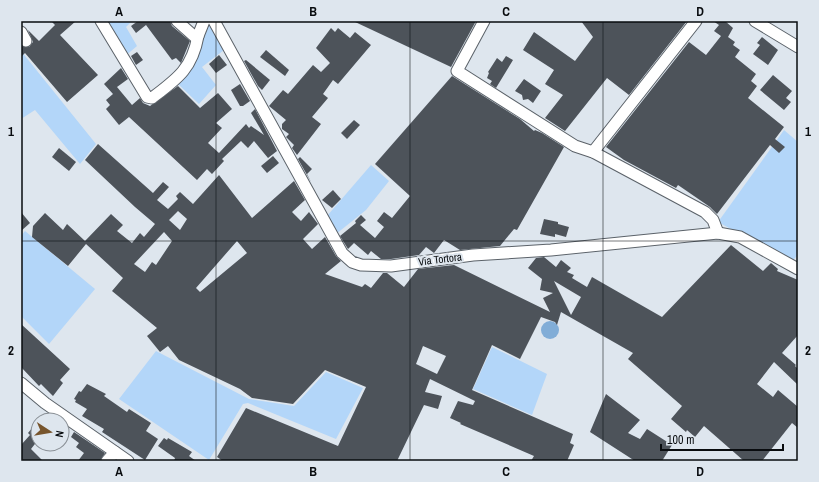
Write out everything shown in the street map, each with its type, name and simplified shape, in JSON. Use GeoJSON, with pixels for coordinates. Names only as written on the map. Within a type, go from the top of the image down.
{"type":"FeatureCollection","features":[{"type":"Feature","properties":{"kind":"street"},"geometry":{"type":"LineString","coordinates":[[101,21],[147,97],[152,98],[177,79],[186,69],[192,60],[198,36],[204,21]]}},
{"type":"Feature","properties":{"kind":"street"},"geometry":{"type":"LineString","coordinates":[[178,21],[195,37],[198,36]]}},
{"type":"Feature","properties":{"kind":"street","name":"Via Tortora"},"geometry":{"type":"LineString","coordinates":[[214,21],[342,253],[352,262],[361,265],[391,266],[473,255],[551,250],[718,233],[740,237],[798,269]]}},
{"type":"Feature","properties":{"kind":"street"},"geometry":{"type":"LineString","coordinates":[[484,21],[457,72],[575,146],[592,152],[704,212],[713,220],[718,233]]}},
{"type":"Feature","properties":{"kind":"street"},"geometry":{"type":"LineString","coordinates":[[592,152],[696,21]]}},
{"type":"Feature","properties":{"kind":"street"},"geometry":{"type":"LineString","coordinates":[[755,21],[798,47]]}},
{"type":"Feature","properties":{"kind":"street"},"geometry":{"type":"LineString","coordinates":[[21,383],[45,403],[128,461]]}},
{"type":"Feature","properties":{"kind":"street"},"geometry":{"type":"LineString","coordinates":[[107,461],[115,452]]}},
{"type":"Feature","properties":{"kind":"shaded area"},"geometry":{"type":"Polygon","coordinates":[[[103,21],[132,21],[126,27],[137,46],[124,57],[103,21]]]}},
{"type":"Feature","properties":{"kind":"shaded area"},"geometry":{"type":"Polygon","coordinates":[[[209,21],[224,50],[202,67],[216,85],[199,104],[176,82],[209,21]]]}},
{"type":"Feature","properties":{"kind":"shaded area"},"geometry":{"type":"Polygon","coordinates":[[[21,51],[96,144],[80,164],[35,110],[21,119],[21,51]]]}},
{"type":"Feature","properties":{"kind":"shaded area"},"geometry":{"type":"Polygon","coordinates":[[[784,130],[798,142],[798,255],[791,262],[718,222],[784,130]]]}},
{"type":"Feature","properties":{"kind":"shaded area"},"geometry":{"type":"Polygon","coordinates":[[[371,165],[389,181],[366,210],[336,234],[327,216],[371,165]]]}},
{"type":"Feature","properties":{"kind":"shaded area"},"geometry":{"type":"Polygon","coordinates":[[[25,231],[95,289],[49,344],[21,316],[21,236],[25,231]]]}},
{"type":"Feature","properties":{"kind":"shaded area"},"geometry":{"type":"Polygon","coordinates":[[[550,321],[556,324],[559,330],[556,336],[550,339],[544,336],[541,330],[544,324],[550,321]]]}},
{"type":"Feature","properties":{"kind":"shaded area"},"geometry":{"type":"Polygon","coordinates":[[[492,347],[547,374],[532,415],[473,389],[492,347]]]}},
{"type":"Feature","properties":{"kind":"shaded area"},"geometry":{"type":"Polygon","coordinates":[[[156,351],[249,399],[294,406],[326,372],[363,388],[336,439],[248,403],[243,404],[209,460],[119,399],[156,351]]]}},
{"type":"Feature","properties":{"kind":"building"},"geometry":{"type":"Polygon","coordinates":[[[51,21],[76,21],[60,35],[98,75],[67,102],[25,53],[21,57],[21,46],[29,47],[33,42],[28,30],[39,41],[55,25],[51,21]]]}},
{"type":"Feature","properties":{"kind":"building"},"geometry":{"type":"Polygon","coordinates":[[[138,21],[170,21],[172,26],[190,41],[181,63],[176,58],[172,60],[146,25],[136,33],[131,26],[138,21]]]}},
{"type":"Feature","properties":{"kind":"building"},"geometry":{"type":"Polygon","coordinates":[[[353,21],[476,21],[451,67],[353,21]]]}},
{"type":"Feature","properties":{"kind":"building"},"geometry":{"type":"Polygon","coordinates":[[[581,21],[687,21],[629,95],[607,78],[565,131],[545,118],[563,95],[545,84],[554,70],[523,50],[534,32],[575,61],[593,37],[581,21]]]}},
{"type":"Feature","properties":{"kind":"building"},"geometry":{"type":"Polygon","coordinates":[[[713,21],[725,21],[733,28],[728,37],[735,42],[733,45],[740,50],[735,57],[756,74],[751,81],[757,86],[748,98],[784,127],[775,139],[785,147],[779,153],[770,145],[717,214],[710,207],[678,185],[676,188],[624,160],[606,147],[689,42],[706,55],[721,36],[714,31],[719,25],[713,21]]]}},
{"type":"Feature","properties":{"kind":"building"},"geometry":{"type":"Polygon","coordinates":[[[331,28],[335,32],[338,28],[350,38],[355,32],[371,45],[338,84],[333,80],[323,94],[328,98],[312,117],[321,124],[297,155],[292,148],[294,145],[286,137],[289,134],[282,129],[282,124],[286,120],[269,106],[283,90],[288,94],[313,65],[321,72],[330,63],[316,48],[331,28]]]}},
{"type":"Feature","properties":{"kind":"building"},"geometry":{"type":"Polygon","coordinates":[[[762,37],[778,50],[768,65],[753,54],[760,45],[757,43],[762,37]]]}},
{"type":"Feature","properties":{"kind":"building"},"geometry":{"type":"Polygon","coordinates":[[[266,50],[289,70],[285,76],[260,57],[266,50]]]}},
{"type":"Feature","properties":{"kind":"building"},"geometry":{"type":"Polygon","coordinates":[[[137,52],[143,60],[136,65],[131,56],[137,52]]]}},
{"type":"Feature","properties":{"kind":"building"},"geometry":{"type":"Polygon","coordinates":[[[219,55],[227,65],[216,73],[209,64],[219,55]]]}},
{"type":"Feature","properties":{"kind":"building"},"geometry":{"type":"Polygon","coordinates":[[[506,56],[513,60],[496,88],[490,84],[492,81],[487,78],[488,72],[497,58],[502,62],[506,56]]]}},
{"type":"Feature","properties":{"kind":"building"},"geometry":{"type":"Polygon","coordinates":[[[246,60],[270,80],[262,90],[258,86],[244,61],[246,60]]]}},
{"type":"Feature","properties":{"kind":"building"},"geometry":{"type":"Polygon","coordinates":[[[121,68],[128,79],[117,87],[132,105],[140,98],[143,103],[150,106],[178,86],[200,108],[218,93],[232,109],[216,123],[222,128],[208,143],[219,153],[246,124],[249,128],[251,126],[264,135],[251,113],[255,109],[277,151],[268,158],[254,141],[248,148],[241,141],[222,159],[224,161],[212,174],[207,169],[197,180],[129,117],[119,125],[106,109],[110,105],[106,100],[113,94],[104,84],[121,68]]]}},
{"type":"Feature","properties":{"kind":"building"},"geometry":{"type":"Polygon","coordinates":[[[773,75],[792,91],[786,98],[791,102],[784,110],[760,90],[773,75]]]}},
{"type":"Feature","properties":{"kind":"building"},"geometry":{"type":"Polygon","coordinates":[[[452,76],[520,119],[534,131],[535,130],[542,133],[564,147],[517,230],[514,229],[500,246],[460,250],[444,240],[434,253],[426,247],[419,255],[391,259],[381,259],[371,251],[368,255],[354,243],[348,249],[340,236],[356,223],[355,221],[361,215],[366,220],[360,225],[375,238],[384,227],[377,221],[384,212],[392,218],[410,196],[375,164],[452,76]]]}},
{"type":"Feature","properties":{"kind":"building"},"geometry":{"type":"Polygon","coordinates":[[[524,79],[541,91],[533,103],[528,99],[523,100],[522,95],[515,91],[524,79]]]}},
{"type":"Feature","properties":{"kind":"building"},"geometry":{"type":"Polygon","coordinates":[[[240,84],[250,101],[243,106],[240,106],[231,90],[240,84]]]}},
{"type":"Feature","properties":{"kind":"building"},"geometry":{"type":"Polygon","coordinates":[[[354,120],[360,125],[347,139],[341,133],[354,120]]]}},
{"type":"Feature","properties":{"kind":"building"},"geometry":{"type":"Polygon","coordinates":[[[98,144],[153,193],[163,182],[169,187],[157,200],[168,209],[178,199],[176,196],[180,192],[193,204],[219,175],[252,218],[294,181],[305,200],[292,212],[301,221],[309,212],[318,224],[303,239],[312,249],[325,237],[336,256],[341,261],[325,274],[362,287],[365,284],[371,288],[383,273],[387,273],[404,287],[418,269],[454,265],[550,312],[543,298],[553,293],[540,290],[542,279],[528,268],[536,258],[544,257],[556,267],[561,260],[571,268],[567,272],[574,275],[572,278],[587,287],[592,277],[662,317],[731,245],[763,271],[771,263],[778,269],[777,271],[798,280],[798,335],[782,353],[796,365],[795,366],[798,369],[798,385],[774,362],[757,384],[773,397],[778,390],[798,407],[798,428],[792,423],[762,461],[744,461],[704,426],[695,437],[687,430],[686,432],[671,419],[682,406],[628,359],[633,353],[561,312],[557,325],[555,322],[541,317],[520,359],[492,345],[472,390],[573,434],[570,443],[574,445],[567,461],[531,461],[534,456],[460,424],[461,423],[450,418],[458,401],[473,405],[475,401],[430,379],[425,392],[442,396],[438,409],[424,405],[397,461],[223,461],[217,457],[246,408],[338,446],[366,387],[325,370],[293,404],[252,398],[240,389],[179,360],[168,346],[160,352],[147,336],[157,328],[112,291],[123,278],[86,244],[68,266],[32,237],[33,226],[45,213],[63,230],[67,224],[85,241],[111,214],[123,225],[117,231],[132,243],[140,233],[144,237],[155,224],[85,160],[98,144]],[[178,211],[169,220],[180,230],[187,219],[178,211]],[[164,232],[134,264],[145,272],[152,262],[156,265],[172,241],[164,232]],[[237,241],[196,288],[200,292],[247,253],[237,241]],[[554,281],[571,315],[581,297],[554,281]],[[423,346],[416,364],[437,374],[446,356],[423,346]]]}},
{"type":"Feature","properties":{"kind":"building"},"geometry":{"type":"Polygon","coordinates":[[[59,148],[76,162],[69,171],[52,157],[59,148]]]}},
{"type":"Feature","properties":{"kind":"building"},"geometry":{"type":"Polygon","coordinates":[[[273,156],[279,163],[267,173],[261,166],[273,156]]]}},
{"type":"Feature","properties":{"kind":"building"},"geometry":{"type":"Polygon","coordinates":[[[300,157],[312,169],[307,174],[311,182],[298,159],[300,157]]]}},
{"type":"Feature","properties":{"kind":"building"},"geometry":{"type":"Polygon","coordinates":[[[333,190],[341,199],[332,208],[322,200],[333,190]]]}},
{"type":"Feature","properties":{"kind":"building"},"geometry":{"type":"Polygon","coordinates":[[[21,212],[30,223],[21,231],[21,212]]]}},
{"type":"Feature","properties":{"kind":"building"},"geometry":{"type":"Polygon","coordinates":[[[544,219],[558,222],[558,224],[569,227],[566,237],[555,234],[555,237],[540,234],[544,219]]]}},
{"type":"Feature","properties":{"kind":"building"},"geometry":{"type":"Polygon","coordinates":[[[21,324],[70,369],[60,380],[63,383],[53,396],[41,384],[39,386],[21,367],[21,324]]]}},
{"type":"Feature","properties":{"kind":"building"},"geometry":{"type":"Polygon","coordinates":[[[87,384],[106,394],[104,396],[127,412],[129,409],[151,423],[146,431],[158,439],[145,460],[102,432],[104,429],[82,416],[87,409],[75,402],[76,400],[74,399],[79,391],[81,392],[87,384]]]}},
{"type":"Feature","properties":{"kind":"building"},"geometry":{"type":"Polygon","coordinates":[[[606,394],[640,420],[628,433],[640,439],[647,429],[672,445],[662,461],[635,461],[590,432],[606,394]]]}},
{"type":"Feature","properties":{"kind":"building"},"geometry":{"type":"Polygon","coordinates":[[[74,432],[105,453],[100,461],[78,461],[84,453],[76,447],[79,443],[71,437],[74,432]]]}},
{"type":"Feature","properties":{"kind":"building"},"geometry":{"type":"Polygon","coordinates":[[[30,435],[30,452],[34,452],[43,461],[24,461],[21,458],[21,445],[30,435]]]}},
{"type":"Feature","properties":{"kind":"building"},"geometry":{"type":"Polygon","coordinates":[[[164,438],[167,440],[168,438],[192,452],[189,456],[196,461],[174,461],[175,458],[158,446],[164,438]]]}}]}
